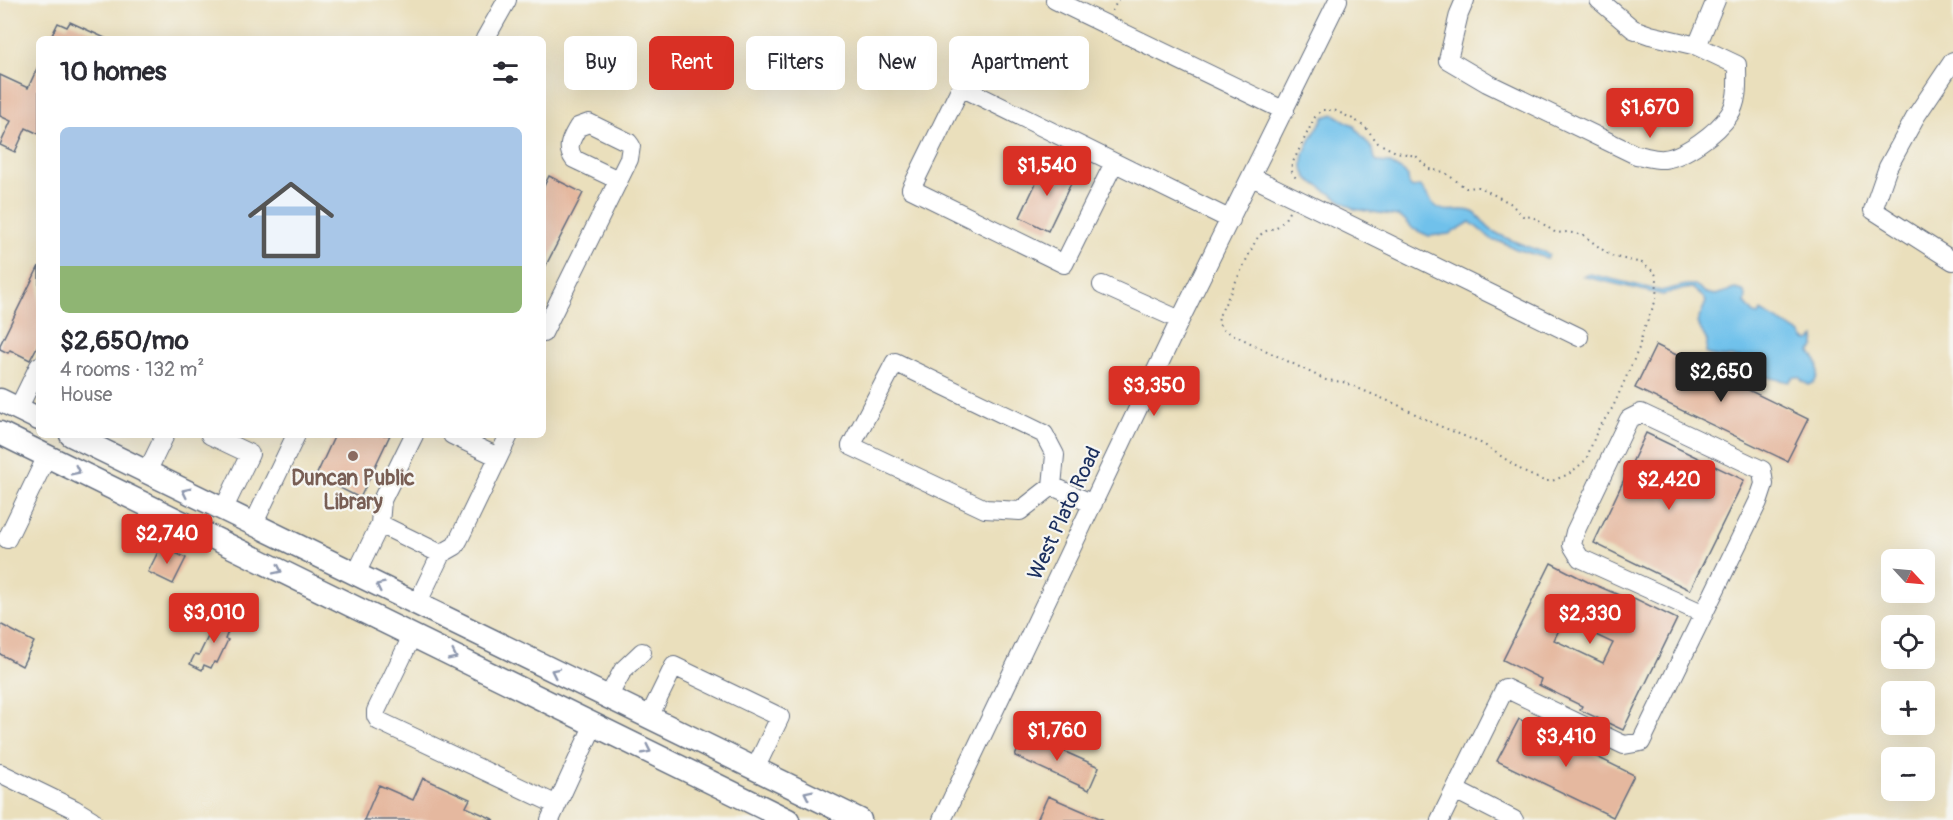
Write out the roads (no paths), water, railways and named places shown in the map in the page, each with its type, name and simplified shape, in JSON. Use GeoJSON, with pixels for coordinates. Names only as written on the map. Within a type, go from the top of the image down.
{"type":"FeatureCollection","features":[{"type":"Feature","properties":{"kind":"main road"},"geometry":{"type":"LineString","coordinates":[[36,418],[9,405],[2,438],[47,456],[594,724],[762,814],[788,820]]}},
{"type":"Feature","properties":{"kind":"main road"},"geometry":{"type":"LineString","coordinates":[[77,438],[860,820]]}},
{"type":"Feature","properties":{"kind":"main road"},"geometry":{"type":"LineString","coordinates":[[225,545],[238,517]]}},
{"type":"Feature","properties":{"kind":"main road"},"geometry":{"type":"LineString","coordinates":[[594,724],[608,697]]}},
{"type":"Feature","properties":{"kind":"street"},"geometry":{"type":"LineString","coordinates":[[487,36],[507,0]]}},
{"type":"Feature","properties":{"kind":"street"},"geometry":{"type":"LineString","coordinates":[[1055,0],[1285,111]]}},
{"type":"Feature","properties":{"kind":"street","name":"West Plato Road"},"geometry":{"type":"LineString","coordinates":[[942,820],[1180,320],[1338,0]]}},
{"type":"Feature","properties":{"kind":"street"},"geometry":{"type":"LineString","coordinates":[[1465,0],[1459,14],[1448,60],[1487,83],[1636,155],[1662,159],[1678,155],[1700,142],[1730,115],[1736,96],[1737,65],[1697,46],[1650,35],[1633,28],[1599,0]]}},
{"type":"Feature","properties":{"kind":"street"},"geometry":{"type":"LineString","coordinates":[[1697,46],[1716,0]]}},
{"type":"Feature","properties":{"kind":"street"},"geometry":{"type":"LineString","coordinates":[[1953,61],[1916,116],[1888,167],[1874,210],[1953,261]]}},
{"type":"Feature","properties":{"kind":"street"},"geometry":{"type":"LineString","coordinates":[[1114,163],[1064,264],[911,189],[961,87],[1231,220]]}},
{"type":"Feature","properties":{"kind":"street"},"geometry":{"type":"LineString","coordinates":[[1252,177],[1579,337]]}},
{"type":"Feature","properties":{"kind":"street"},"geometry":{"type":"LineString","coordinates":[[546,327],[618,180]]}},
{"type":"Feature","properties":{"kind":"street"},"geometry":{"type":"LineString","coordinates":[[1102,285],[1180,320]]}},
{"type":"Feature","properties":{"kind":"street"},"geometry":{"type":"LineString","coordinates":[[895,362],[1044,434],[1055,455],[1052,486],[1020,511],[985,509],[851,447],[895,362]]}},
{"type":"Feature","properties":{"kind":"street"},"geometry":{"type":"LineString","coordinates":[[9,405],[36,370]]}},
{"type":"Feature","properties":{"kind":"street"},"geometry":{"type":"LineString","coordinates":[[1440,820],[1505,688],[1624,745],[1641,742],[1704,614],[1758,502],[1764,484],[1762,470],[1641,413],[1629,419],[1575,532],[1572,545],[1580,558],[1704,614]]}},
{"type":"Feature","properties":{"kind":"street"},"geometry":{"type":"LineString","coordinates":[[147,472],[164,438]]}},
{"type":"Feature","properties":{"kind":"street"},"geometry":{"type":"LineString","coordinates":[[216,438],[250,454],[238,517]]}},
{"type":"Feature","properties":{"kind":"street"},"geometry":{"type":"LineString","coordinates":[[238,517],[294,438]]}},
{"type":"Feature","properties":{"kind":"street"},"geometry":{"type":"LineString","coordinates":[[356,574],[380,524],[382,500],[413,438]]}},
{"type":"Feature","properties":{"kind":"street"},"geometry":{"type":"LineString","coordinates":[[458,438],[498,457]]}},
{"type":"Feature","properties":{"kind":"street"},"geometry":{"type":"LineString","coordinates":[[417,604],[441,554],[459,540],[508,438]]}},
{"type":"Feature","properties":{"kind":"street"},"geometry":{"type":"LineString","coordinates":[[7,539],[47,456]]}},
{"type":"Feature","properties":{"kind":"street"},"geometry":{"type":"LineString","coordinates":[[1052,486],[1093,504]]}},
{"type":"Feature","properties":{"kind":"street"},"geometry":{"type":"LineString","coordinates":[[380,524],[441,554]]}},
{"type":"Feature","properties":{"kind":"street"},"geometry":{"type":"LineString","coordinates":[[412,636],[376,711],[379,722],[553,813],[594,724]]}},
{"type":"Feature","properties":{"kind":"street"},"geometry":{"type":"LineString","coordinates":[[608,697],[622,670],[642,652]]}},
{"type":"Feature","properties":{"kind":"street"},"geometry":{"type":"LineString","coordinates":[[649,717],[674,666],[780,717],[755,769]]}},
{"type":"Feature","properties":{"kind":"street"},"geometry":{"type":"LineString","coordinates":[[0,773],[92,820]]}},
{"type":"Feature","properties":{"kind":"street"},"geometry":{"type":"LineString","coordinates":[[1455,790],[1514,820]]}},
{"type":"Feature","properties":{"kind":"water"},"geometry":{"type":"Polygon","coordinates":[[[1334,114],[1354,126],[1373,150],[1378,162],[1389,163],[1404,172],[1408,177],[1409,186],[1413,188],[1420,186],[1437,207],[1473,212],[1493,231],[1549,254],[1547,258],[1494,241],[1470,222],[1450,234],[1429,236],[1413,229],[1398,216],[1354,209],[1308,179],[1303,163],[1307,147],[1324,117],[1334,114]]]}},
{"type":"Feature","properties":{"kind":"water"},"geometry":{"type":"Polygon","coordinates":[[[1590,274],[1661,291],[1695,285],[1706,293],[1715,295],[1735,289],[1743,291],[1746,295],[1745,303],[1754,314],[1759,315],[1761,311],[1800,333],[1805,340],[1810,341],[1815,337],[1815,347],[1810,352],[1818,367],[1816,379],[1809,385],[1799,377],[1793,377],[1789,382],[1757,375],[1741,358],[1718,357],[1706,353],[1707,341],[1697,323],[1706,302],[1692,288],[1663,295],[1582,276],[1590,274]]]}},
{"type":"Feature","properties":{"kind":"place","name":"Duncan Public Library"},"geometry":{"type":"Point","coordinates":[353,456]}}]}
